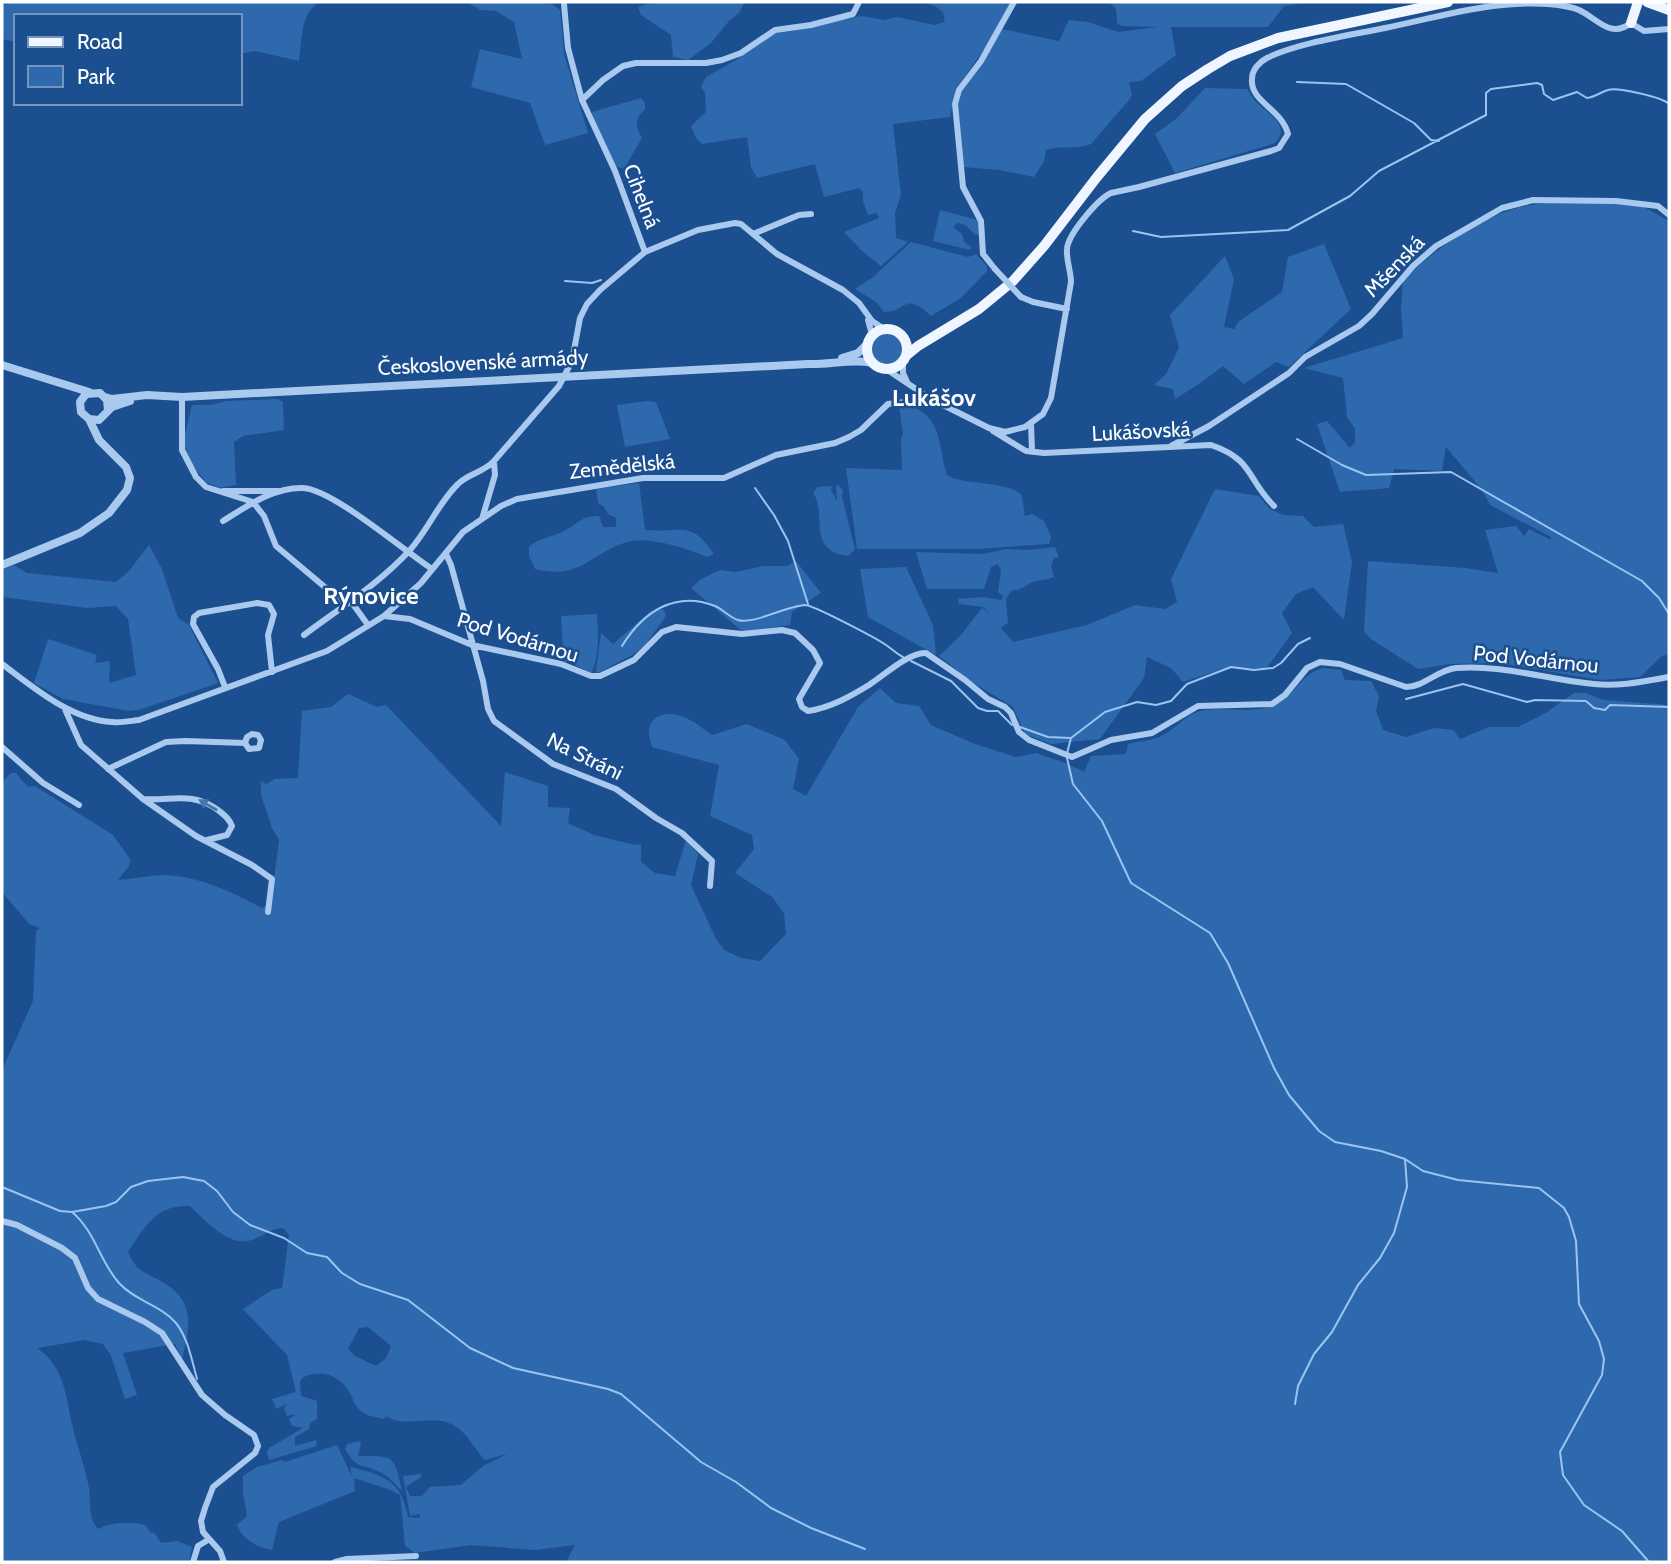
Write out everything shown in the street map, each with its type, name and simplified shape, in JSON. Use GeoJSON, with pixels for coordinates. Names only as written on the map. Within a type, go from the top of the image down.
{"type":"FeatureCollection","features":[{"type":"Feature","properties":{"kind":"main road"},"geometry":{"type":"LineString","coordinates":[[886,369],[896,368],[918,346],[979,309],[1013,281],[1145,119],[1182,86],[1208,69],[1278,38],[1448,2]]}},
{"type":"Feature","properties":{"kind":"main road"},"geometry":{"type":"LineString","coordinates":[[1630,23],[1638,2]]}},
{"type":"Feature","properties":{"kind":"main road"},"geometry":{"type":"LineString","coordinates":[[1647,2],[1669,9]]}},
{"type":"Feature","properties":{"kind":"main road"},"geometry":{"type":"LineString","coordinates":[[884,329],[920,338],[944,330]]}},
{"type":"Feature","properties":{"kind":"main road","name":"Československé armády"},"geometry":{"type":"LineString","coordinates":[[869,341],[876,332],[884,329]]}},
{"type":"Feature","properties":{"kind":"main road"},"geometry":{"type":"LineString","coordinates":[[904,336],[908,345],[905,358]]}},
{"type":"Feature","properties":{"kind":"main road"},"geometry":{"type":"LineString","coordinates":[[869,341],[867,354],[873,363]]}},
{"type":"Feature","properties":{"kind":"main road","name":"Československé armády"},"geometry":{"type":"LineString","coordinates":[[873,363],[886,369]]}},
{"type":"Feature","properties":{"kind":"street"},"geometry":{"type":"LineString","coordinates":[[582,100],[623,66],[636,63],[706,63],[722,60],[741,53],[775,30],[811,25],[853,14],[859,2]]}},
{"type":"Feature","properties":{"kind":"street"},"geometry":{"type":"LineString","coordinates":[[1014,2],[981,61],[959,90],[955,104],[962,187],[981,221],[983,254],[995,269],[1021,297],[1067,309]]}},
{"type":"Feature","properties":{"kind":"street","name":"Cihelná"},"geometry":{"type":"LineString","coordinates":[[494,461],[540,409],[562,378],[572,360],[580,318],[587,304],[645,252],[619,181],[582,100],[568,48],[564,4]]}},
{"type":"Feature","properties":{"kind":"street"},"geometry":{"type":"LineString","coordinates":[[1032,452],[1031,424],[1043,414],[1051,398],[1067,309],[1071,270],[1067,249],[1072,236],[1106,195],[1271,151],[1285,142],[1288,134],[1286,125],[1255,95],[1252,84],[1256,67],[1273,56],[1353,35],[1507,4],[1567,6],[1611,29],[1623,28],[1630,23],[1644,30],[1669,29]]}},
{"type":"Feature","properties":{"kind":"street","name":"Mšenská"},"geometry":{"type":"LineString","coordinates":[[1171,446],[1209,426],[1289,373],[1305,357],[1359,326],[1413,266],[1436,246],[1502,208],[1533,200],[1616,201],[1658,206],[1669,215]]}},
{"type":"Feature","properties":{"kind":"street"},"geometry":{"type":"LineString","coordinates":[[753,234],[804,214],[811,214]]}},
{"type":"Feature","properties":{"kind":"street"},"geometry":{"type":"LineString","coordinates":[[645,252],[698,230],[735,223],[777,254],[843,290],[874,323],[884,329]]}},
{"type":"Feature","properties":{"kind":"street"},"geometry":{"type":"LineString","coordinates":[[865,312],[871,327],[869,341]]}},
{"type":"Feature","properties":{"kind":"street","name":"Československé armády"},"geometry":{"type":"LineString","coordinates":[[108,410],[123,402],[161,397],[808,364],[848,358],[858,354],[869,341]]}},
{"type":"Feature","properties":{"kind":"street"},"geometry":{"type":"LineString","coordinates":[[905,358],[903,373],[908,384]]}},
{"type":"Feature","properties":{"kind":"street","name":"Československé armády"},"geometry":{"type":"LineString","coordinates":[[808,364],[861,361],[873,363]]}},
{"type":"Feature","properties":{"kind":"street"},"geometry":{"type":"LineString","coordinates":[[2,365],[60,383],[94,390],[105,397],[108,410],[102,418],[100,432],[104,445]]}},
{"type":"Feature","properties":{"kind":"street","name":"Československé armády"},"geometry":{"type":"LineString","coordinates":[[886,369],[931,399],[989,428],[1011,431],[1031,424]]}},
{"type":"Feature","properties":{"kind":"street"},"geometry":{"type":"LineString","coordinates":[[2,565],[80,534],[98,523],[116,506],[130,484],[129,473],[99,440],[89,419],[81,412],[80,402],[75,394],[60,383]]}},
{"type":"Feature","properties":{"kind":"street"},"geometry":{"type":"LineString","coordinates":[[80,402],[94,390]]}},
{"type":"Feature","properties":{"kind":"street","name":"Československé armády"},"geometry":{"type":"LineString","coordinates":[[105,397],[112,399],[147,394],[161,397]]}},
{"type":"Feature","properties":{"kind":"street"},"geometry":{"type":"LineString","coordinates":[[181,397],[182,450],[196,477],[206,487],[253,502],[264,516],[276,546],[348,602],[368,625]]}},
{"type":"Feature","properties":{"kind":"street","name":"Zemědělská"},"geometry":{"type":"LineString","coordinates":[[384,615],[410,594],[463,532],[517,499],[546,492],[643,478],[724,478],[776,456],[835,443],[849,437],[888,404],[931,399]]}},
{"type":"Feature","properties":{"kind":"street"},"geometry":{"type":"LineString","coordinates":[[89,419],[102,418]]}},
{"type":"Feature","properties":{"kind":"street","name":"Lukášovská"},"geometry":{"type":"LineString","coordinates":[[989,428],[1010,443],[1032,452],[1211,445],[1227,450],[1242,461],[1274,506]]}},
{"type":"Feature","properties":{"kind":"street"},"geometry":{"type":"LineString","coordinates":[[304,635],[407,553],[425,533],[455,486],[494,461],[495,474],[482,519]]}},
{"type":"Feature","properties":{"kind":"street"},"geometry":{"type":"LineString","coordinates":[[214,490],[281,491],[304,488],[317,491],[354,513],[432,569]]}},
{"type":"Feature","properties":{"kind":"street"},"geometry":{"type":"LineString","coordinates":[[223,521],[253,502],[281,491]]}},
{"type":"Feature","properties":{"kind":"street","name":"Na Stráni"},"geometry":{"type":"LineString","coordinates":[[446,554],[483,681],[488,709],[494,721],[553,764],[616,789],[682,833],[712,861],[714,867],[710,886]]}},
{"type":"Feature","properties":{"kind":"street"},"geometry":{"type":"LineString","coordinates":[[225,687],[193,624],[194,617],[199,613],[257,603],[269,606],[274,614],[268,635],[272,672]]}},
{"type":"Feature","properties":{"kind":"street"},"geometry":{"type":"LineString","coordinates":[[2,664],[64,707],[91,718],[124,722],[139,720],[327,652],[384,615]]}},
{"type":"Feature","properties":{"kind":"street","name":"Pod Vodárnou"},"geometry":{"type":"LineString","coordinates":[[384,615],[410,619],[472,645],[561,664],[591,677],[600,676],[634,660],[662,632],[676,627],[742,634],[782,630],[794,633],[807,643],[819,658],[818,667],[799,699],[802,707],[808,711],[841,700],[911,656],[926,653],[988,699],[1005,707],[1011,713],[1019,732],[1029,740],[1067,756],[1083,754],[1111,740],[1152,733],[1198,706],[1272,704],[1285,695],[1307,668],[1320,662],[1340,664],[1406,687],[1414,687],[1455,668],[1499,670],[1598,685],[1669,677]]}},
{"type":"Feature","properties":{"kind":"street"},"geometry":{"type":"LineString","coordinates":[[64,707],[81,745],[142,799],[158,812],[272,879],[268,912]]}},
{"type":"Feature","properties":{"kind":"street"},"geometry":{"type":"LineString","coordinates":[[108,769],[166,742],[246,743]]}},
{"type":"Feature","properties":{"kind":"street"},"geometry":{"type":"LineString","coordinates":[[2,747],[44,783],[79,805]]}},
{"type":"Feature","properties":{"kind":"street"},"geometry":{"type":"LineString","coordinates":[[142,799],[181,797],[208,803],[226,816],[232,826],[226,835],[205,840]]}},
{"type":"Feature","properties":{"kind":"street"},"geometry":{"type":"LineString","coordinates":[[2,1221],[17,1225],[62,1248],[75,1258],[94,1295],[155,1328],[174,1350],[202,1395],[225,1415],[250,1430],[257,1439],[255,1453],[213,1487],[201,1521],[202,1530],[193,1562]]}},
{"type":"Feature","properties":{"kind":"street"},"geometry":{"type":"LineString","coordinates":[[202,1530],[220,1551],[224,1562]]}},
{"type":"Feature","properties":{"kind":"street"},"geometry":{"type":"LineString","coordinates":[[198,1546],[208,1540]]}},
{"type":"Feature","properties":{"kind":"street"},"geometry":{"type":"LineString","coordinates":[[335,1562],[347,1559],[416,1556]]}},
{"type":"Feature","properties":{"kind":"green space"},"geometry":{"type":"Polygon","coordinates":[[[2,2],[320,2],[313,7],[305,20],[299,61],[255,51],[242,54],[242,14],[14,14],[14,42],[2,39],[2,2]]]}},
{"type":"Feature","properties":{"kind":"green space"},"geometry":{"type":"Polygon","coordinates":[[[466,2],[549,2],[560,10],[564,54],[588,133],[545,145],[530,103],[471,87],[480,49],[522,59],[514,22],[496,11],[481,10],[466,2]]]}},
{"type":"Feature","properties":{"kind":"green space"},"geometry":{"type":"Polygon","coordinates":[[[653,2],[745,2],[739,13],[711,43],[688,60],[673,57],[671,35],[641,15],[638,7],[653,2]]]}},
{"type":"Feature","properties":{"kind":"green space"},"geometry":{"type":"Polygon","coordinates":[[[923,2],[1011,2],[987,45],[956,89],[950,117],[893,124],[901,195],[895,213],[896,238],[908,242],[881,266],[844,232],[879,218],[877,213],[868,215],[863,192],[859,188],[824,197],[815,164],[757,178],[751,167],[747,137],[702,144],[691,126],[706,112],[705,93],[701,87],[706,77],[736,60],[767,37],[779,32],[861,16],[884,20],[897,17],[935,25],[944,22],[941,11],[923,2]]]}},
{"type":"Feature","properties":{"kind":"green space"},"geometry":{"type":"Polygon","coordinates":[[[1109,2],[1309,2],[1284,6],[1268,27],[1171,27],[1176,55],[1141,81],[1129,82],[1132,95],[1129,100],[1091,144],[1046,150],[1044,161],[1034,177],[963,167],[956,110],[961,90],[1002,29],[1059,41],[1069,20],[1088,22],[1118,32],[1158,27],[1122,26],[1117,23],[1116,9],[1109,2]]]}},
{"type":"Feature","properties":{"kind":"green space"},"geometry":{"type":"Polygon","coordinates":[[[1205,88],[1247,89],[1280,126],[1280,137],[1275,143],[1175,173],[1155,134],[1176,119],[1205,88]]]}},
{"type":"Feature","properties":{"kind":"green space"},"geometry":{"type":"Polygon","coordinates":[[[641,98],[645,109],[637,126],[642,138],[624,169],[615,166],[597,132],[592,112],[641,98]]]}},
{"type":"Feature","properties":{"kind":"green space"},"geometry":{"type":"Polygon","coordinates":[[[1617,203],[1642,206],[1669,221],[1669,655],[1662,656],[1640,677],[1601,680],[1499,663],[1449,664],[1418,669],[1371,639],[1364,631],[1368,561],[1498,573],[1485,530],[1516,526],[1524,536],[1529,529],[1551,540],[1551,537],[1490,505],[1446,447],[1442,471],[1394,469],[1389,488],[1340,492],[1317,424],[1327,421],[1350,448],[1355,442],[1355,429],[1347,417],[1343,378],[1304,368],[1403,338],[1403,279],[1430,256],[1476,225],[1509,210],[1537,204],[1617,203]]]}},
{"type":"Feature","properties":{"kind":"green space"},"geometry":{"type":"Polygon","coordinates":[[[940,210],[978,220],[980,234],[976,235],[965,225],[958,223],[954,228],[962,234],[964,242],[971,247],[970,250],[933,241],[940,210]]]}},
{"type":"Feature","properties":{"kind":"green space"},"geometry":{"type":"Polygon","coordinates":[[[911,242],[968,257],[976,254],[987,266],[987,271],[961,298],[931,316],[911,303],[884,312],[876,302],[855,289],[872,278],[911,242]]]}},
{"type":"Feature","properties":{"kind":"green space"},"geometry":{"type":"Polygon","coordinates":[[[1324,244],[1351,309],[1289,367],[1276,362],[1244,384],[1223,366],[1175,399],[1173,389],[1154,385],[1166,374],[1179,348],[1170,315],[1225,256],[1234,279],[1224,327],[1234,329],[1238,322],[1282,292],[1288,257],[1324,244]]]}},
{"type":"Feature","properties":{"kind":"green space"},"geometry":{"type":"Polygon","coordinates":[[[887,333],[898,338],[903,349],[898,360],[887,365],[876,360],[871,349],[876,338],[887,333]]]}},
{"type":"Feature","properties":{"kind":"green space"},"geometry":{"type":"Polygon","coordinates":[[[278,399],[283,402],[284,430],[243,436],[234,442],[236,484],[240,484],[219,488],[206,482],[185,452],[185,434],[192,405],[278,399]]]}},
{"type":"Feature","properties":{"kind":"green space"},"geometry":{"type":"Polygon","coordinates":[[[656,402],[670,439],[625,447],[617,405],[656,402]]]}},
{"type":"Feature","properties":{"kind":"green space"},"geometry":{"type":"Polygon","coordinates":[[[910,405],[929,418],[934,426],[947,475],[1007,487],[1021,495],[1025,516],[1032,514],[1044,521],[1051,537],[1049,544],[977,549],[857,549],[846,468],[902,470],[903,434],[899,406],[910,405]]]}},
{"type":"Feature","properties":{"kind":"green space"},"geometry":{"type":"Polygon","coordinates":[[[639,483],[645,530],[692,532],[706,543],[714,554],[707,557],[670,544],[640,540],[618,545],[577,568],[552,572],[535,569],[529,556],[529,547],[537,541],[593,516],[599,516],[603,527],[616,527],[616,518],[598,503],[596,489],[639,483]]]}},
{"type":"Feature","properties":{"kind":"green space"},"geometry":{"type":"Polygon","coordinates":[[[838,485],[843,490],[842,497],[855,549],[848,556],[835,552],[826,546],[822,539],[819,510],[813,493],[818,487],[832,486],[831,490],[837,501],[838,485]]]}},
{"type":"Feature","properties":{"kind":"green space"},"geometry":{"type":"Polygon","coordinates":[[[1215,489],[1259,496],[1270,509],[1283,515],[1303,516],[1314,527],[1343,524],[1352,562],[1344,620],[1313,587],[1296,594],[1282,613],[1292,633],[1266,669],[1225,668],[1183,682],[1171,668],[1147,657],[1144,678],[1100,739],[1051,744],[1025,734],[1013,707],[972,682],[939,656],[960,636],[982,608],[990,615],[983,607],[959,604],[958,599],[983,597],[1001,600],[1003,596],[998,592],[1001,570],[998,564],[991,567],[984,589],[927,589],[916,552],[983,554],[1005,549],[1055,547],[1059,557],[1054,558],[1051,566],[1054,577],[1012,590],[1006,599],[1008,623],[1001,628],[1013,642],[1087,625],[1135,605],[1165,609],[1177,602],[1171,579],[1215,489]]]}},
{"type":"Feature","properties":{"kind":"green space"},"geometry":{"type":"Polygon","coordinates":[[[149,545],[162,569],[178,618],[189,625],[218,683],[129,711],[63,699],[34,683],[48,639],[97,655],[95,663],[110,661],[109,683],[136,675],[128,619],[116,606],[87,608],[2,597],[2,570],[14,565],[27,573],[116,582],[128,572],[149,545]]]}},
{"type":"Feature","properties":{"kind":"green space"},"geometry":{"type":"Polygon","coordinates":[[[796,561],[821,593],[792,612],[790,625],[743,632],[691,588],[701,579],[720,570],[736,572],[763,566],[787,566],[796,561]]]}},
{"type":"Feature","properties":{"kind":"green space"},"geometry":{"type":"Polygon","coordinates":[[[906,567],[933,625],[936,655],[868,617],[860,569],[906,567]]]}},
{"type":"Feature","properties":{"kind":"green space"},"geometry":{"type":"Polygon","coordinates":[[[663,609],[666,615],[646,644],[634,654],[598,673],[596,671],[601,633],[613,644],[651,611],[663,609]]]}},
{"type":"Feature","properties":{"kind":"green space"},"geometry":{"type":"Polygon","coordinates":[[[597,614],[597,652],[591,674],[572,663],[564,662],[561,616],[597,614]]]}},
{"type":"Feature","properties":{"kind":"green space"},"geometry":{"type":"Polygon","coordinates":[[[1323,668],[1341,670],[1345,680],[1371,681],[1379,696],[1376,711],[1383,730],[1406,737],[1434,728],[1453,730],[1460,739],[1489,727],[1518,727],[1547,712],[1574,693],[1586,693],[1604,700],[1669,705],[1669,1562],[566,1562],[575,1545],[535,1550],[471,1545],[415,1553],[405,1546],[400,1495],[354,1478],[355,1491],[279,1522],[272,1550],[267,1549],[247,1539],[237,1525],[247,1516],[243,1476],[257,1467],[282,1460],[285,1462],[337,1445],[352,1477],[350,1467],[381,1476],[401,1494],[408,1517],[420,1518],[420,1514],[410,1516],[403,1476],[421,1474],[421,1477],[406,1487],[410,1496],[422,1496],[430,1487],[461,1485],[483,1466],[507,1454],[485,1460],[462,1431],[443,1421],[401,1421],[387,1416],[383,1419],[367,1415],[357,1406],[341,1382],[329,1375],[316,1374],[302,1378],[300,1382],[301,1396],[317,1401],[317,1419],[310,1423],[309,1429],[295,1437],[295,1446],[316,1440],[317,1446],[269,1460],[269,1448],[303,1428],[292,1426],[289,1419],[297,1414],[287,1416],[284,1408],[287,1404],[276,1409],[272,1399],[296,1392],[287,1355],[243,1309],[272,1290],[282,1288],[289,1235],[283,1228],[252,1240],[235,1240],[210,1225],[190,1206],[160,1213],[146,1226],[128,1252],[140,1269],[171,1287],[184,1304],[188,1324],[182,1359],[175,1344],[123,1353],[137,1395],[125,1399],[111,1356],[103,1344],[84,1340],[37,1348],[53,1364],[62,1382],[89,1488],[91,1515],[95,1525],[98,1529],[121,1523],[145,1525],[161,1543],[177,1541],[192,1547],[189,1562],[2,1562],[2,1070],[33,1001],[36,931],[40,928],[29,924],[2,892],[2,782],[11,773],[16,773],[28,787],[35,786],[113,835],[130,859],[129,866],[118,880],[162,875],[188,878],[227,891],[262,908],[271,903],[279,840],[261,795],[261,781],[266,784],[275,779],[298,778],[302,711],[331,707],[348,694],[377,707],[386,705],[501,826],[505,772],[548,786],[548,807],[570,808],[568,823],[594,835],[635,845],[641,844],[641,862],[655,873],[675,876],[686,840],[698,854],[691,885],[716,939],[724,950],[741,958],[760,961],[786,934],[784,913],[772,897],[735,873],[754,849],[752,835],[710,816],[719,765],[652,747],[649,730],[653,720],[658,717],[679,715],[712,735],[747,724],[785,740],[799,759],[793,789],[806,796],[858,707],[880,688],[896,703],[919,706],[931,725],[975,744],[1016,757],[1036,753],[1084,772],[1091,756],[1126,754],[1128,744],[1160,737],[1195,713],[1259,709],[1277,704],[1315,671],[1323,668]],[[368,1327],[359,1328],[348,1349],[355,1356],[376,1366],[386,1358],[391,1346],[368,1327]]]}},
{"type":"Feature","properties":{"kind":"green space"},"geometry":{"type":"Polygon","coordinates":[[[359,1441],[361,1444],[358,1456],[379,1456],[391,1460],[397,1470],[402,1491],[383,1474],[353,1460],[345,1449],[347,1444],[359,1441]]]}},
{"type":"Feature","properties":{"kind":"waterway"},"geometry":{"type":"LineString","coordinates":[[1297,82],[1346,84],[1414,123],[1431,140],[1439,141]]}},
{"type":"Feature","properties":{"kind":"waterway"},"geometry":{"type":"LineString","coordinates":[[1133,231],[1161,237],[1288,230],[1350,196],[1379,171],[1486,115],[1486,93],[1491,89],[1537,83],[1542,85],[1544,94],[1553,100],[1577,92],[1587,98],[1608,90],[1620,90],[1649,96],[1669,104]]}},
{"type":"Feature","properties":{"kind":"waterway"},"geometry":{"type":"LineString","coordinates":[[565,281],[592,283],[601,280]]}},
{"type":"Feature","properties":{"kind":"waterway"},"geometry":{"type":"LineString","coordinates":[[1297,439],[1342,465],[1366,475],[1451,472],[1642,581],[1659,598],[1669,614]]}},
{"type":"Feature","properties":{"kind":"waterway"},"geometry":{"type":"LineString","coordinates":[[755,488],[788,541],[808,604]]}},
{"type":"Feature","properties":{"kind":"waterway"},"geometry":{"type":"LineString","coordinates":[[622,646],[650,614],[674,603],[700,602],[718,607],[735,619],[744,621],[805,605],[858,629],[903,657]]}},
{"type":"Feature","properties":{"kind":"waterway"},"geometry":{"type":"LineString","coordinates":[[1020,727],[1048,737],[1071,738],[1105,712],[1137,702],[1156,705],[1171,701],[1187,684],[1231,667],[1254,670],[1273,668],[1298,644],[1310,638]]}},
{"type":"Feature","properties":{"kind":"waterway"},"geometry":{"type":"LineString","coordinates":[[911,661],[951,681],[978,708],[998,711],[1012,725]]}},
{"type":"Feature","properties":{"kind":"waterway"},"geometry":{"type":"LineString","coordinates":[[1406,699],[1463,684],[1527,702],[1586,701],[1594,708],[1605,710],[1610,705],[1669,707]]}},
{"type":"Feature","properties":{"kind":"waterway"},"geometry":{"type":"LineString","coordinates":[[1067,753],[1071,738]]}},
{"type":"Feature","properties":{"kind":"waterway"},"geometry":{"type":"LineString","coordinates":[[1067,758],[1073,784],[1102,821],[1131,883],[1210,933],[1228,963],[1274,1068],[1289,1095],[1319,1131],[1335,1142],[1381,1151],[1405,1159],[1423,1171],[1458,1180],[1539,1188],[1564,1208],[1576,1241],[1579,1304],[1599,1341],[1604,1359],[1602,1375],[1560,1452],[1563,1475],[1584,1505],[1622,1531],[1649,1562]]}},
{"type":"Feature","properties":{"kind":"waterway"},"geometry":{"type":"LineString","coordinates":[[1295,1404],[1298,1386],[1314,1354],[1332,1332],[1358,1285],[1380,1258],[1394,1233],[1407,1187],[1405,1159]]}},
{"type":"Feature","properties":{"kind":"waterway"},"geometry":{"type":"LineString","coordinates":[[2,1187],[60,1211],[72,1212],[116,1202],[131,1187],[148,1181],[183,1177],[204,1181],[217,1191],[233,1212],[250,1225],[284,1238],[307,1253],[327,1257],[342,1273],[360,1284],[408,1300],[470,1348],[513,1368],[621,1394],[701,1462],[736,1482],[771,1508],[811,1528],[865,1549]]}},
{"type":"Feature","properties":{"kind":"waterway"},"geometry":{"type":"LineString","coordinates":[[72,1212],[92,1237],[119,1283],[176,1323],[187,1343],[197,1379]]}},
{"type":"Feature","properties":{"kind":"district","name":"Lukášov"},"geometry":{"type":"Point","coordinates":[934,397]}},
{"type":"Feature","properties":{"kind":"district","name":"Rýnovice"},"geometry":{"type":"Point","coordinates":[371,595]}}]}
